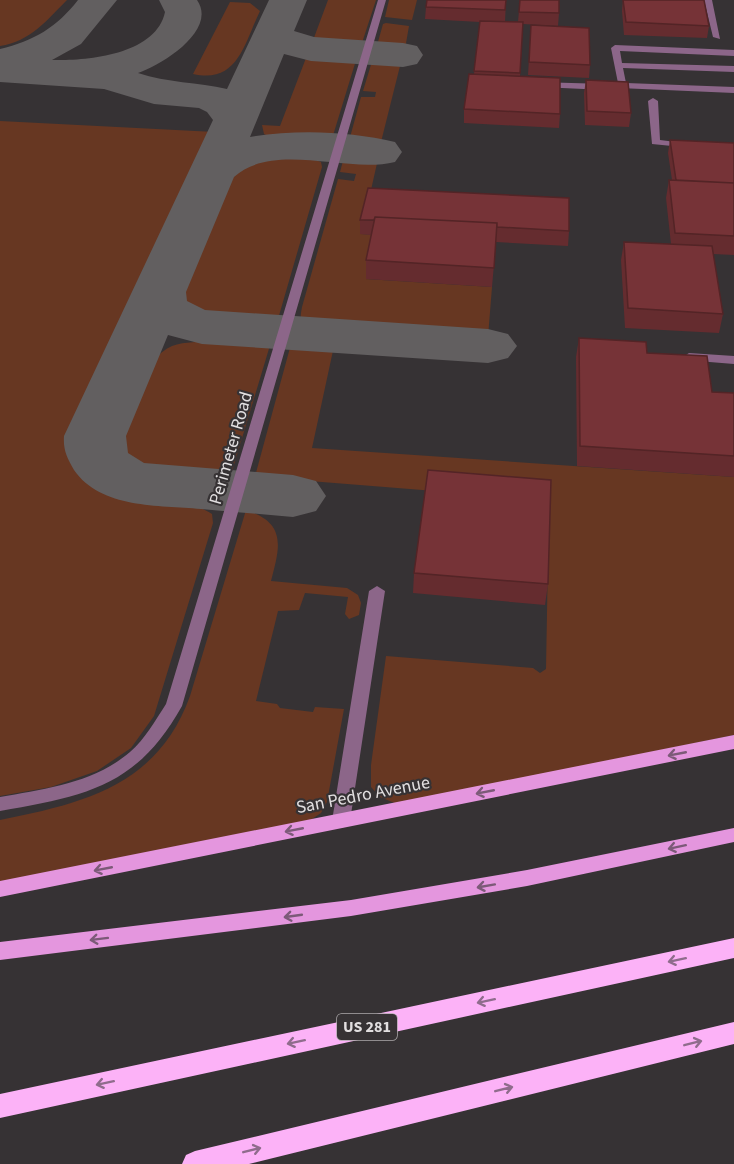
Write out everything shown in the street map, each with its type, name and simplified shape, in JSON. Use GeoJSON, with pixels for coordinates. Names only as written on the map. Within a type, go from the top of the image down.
{"type":"FeatureCollection","features":[{"type":"Feature","properties":{"kind":"highway","name":"US 281"},"geometry":{"type":"LineString","coordinates":[[0,1106],[734,948]]}},
{"type":"Feature","properties":{"kind":"highway"},"geometry":{"type":"LineString","coordinates":[[195,1164],[734,1033]]}},
{"type":"Feature","properties":{"kind":"main road","name":"San Pedro Avenue"},"geometry":{"type":"LineString","coordinates":[[0,889],[734,742]]}},
{"type":"Feature","properties":{"kind":"main road"},"geometry":{"type":"LineString","coordinates":[[0,951],[351,908],[527,878],[734,835]]}},
{"type":"Feature","properties":{"kind":"lane","name":"Perimeter Road"},"geometry":{"type":"LineString","coordinates":[[0,804],[65,792],[120,769],[150,742],[174,706],[382,0]]}},
{"type":"Feature","properties":{"kind":"lane"},"geometry":{"type":"LineString","coordinates":[[708,0],[717,37]]}},
{"type":"Feature","properties":{"kind":"lane"},"geometry":{"type":"LineString","coordinates":[[622,86],[615,48],[734,54]]}},
{"type":"Feature","properties":{"kind":"lane"},"geometry":{"type":"LineString","coordinates":[[617,65],[734,69]]}},
{"type":"Feature","properties":{"kind":"lane"},"geometry":{"type":"LineString","coordinates":[[540,84],[610,88],[622,86],[734,90]]}},
{"type":"Feature","properties":{"kind":"lane"},"geometry":{"type":"LineString","coordinates":[[653,101],[655,142],[703,147]]}},
{"type":"Feature","properties":{"kind":"lane"},"geometry":{"type":"LineString","coordinates":[[679,357],[734,360]]}},
{"type":"Feature","properties":{"kind":"lane"},"geometry":{"type":"LineString","coordinates":[[341,821],[377,591]]}},
{"type":"Feature","properties":{"kind":"shaded area"},"geometry":{"type":"Polygon","coordinates":[[[0,0],[67,0],[29,35],[21,40],[0,46],[0,0]]]}},
{"type":"Feature","properties":{"kind":"shaded area"},"geometry":{"type":"Polygon","coordinates":[[[328,0],[376,0],[360,49],[320,46],[312,43],[328,0]]]}},
{"type":"Feature","properties":{"kind":"shaded area"},"geometry":{"type":"Polygon","coordinates":[[[389,0],[417,0],[412,20],[385,17],[389,0]]]}},
{"type":"Feature","properties":{"kind":"shaded area"},"geometry":{"type":"Polygon","coordinates":[[[230,2],[250,3],[260,11],[244,48],[230,67],[220,73],[208,76],[193,74],[230,2]]]}},
{"type":"Feature","properties":{"kind":"shaded area"},"geometry":{"type":"Polygon","coordinates":[[[383,24],[409,26],[405,49],[376,49],[383,24]]]}},
{"type":"Feature","properties":{"kind":"shaded area"},"geometry":{"type":"Polygon","coordinates":[[[320,55],[357,57],[331,142],[297,143],[264,134],[262,125],[280,126],[306,58],[320,55]]]}},
{"type":"Feature","properties":{"kind":"shaded area"},"geometry":{"type":"Polygon","coordinates":[[[373,58],[401,62],[380,146],[358,145],[349,141],[361,97],[375,97],[376,92],[363,91],[373,58]]]}},
{"type":"Feature","properties":{"kind":"shaded area"},"geometry":{"type":"Polygon","coordinates":[[[0,121],[215,132],[75,433],[74,440],[75,458],[80,468],[103,490],[135,500],[183,503],[212,514],[213,523],[154,716],[131,748],[97,771],[51,787],[0,796],[0,121]]]}},
{"type":"Feature","properties":{"kind":"shaded area"},"geometry":{"type":"Polygon","coordinates":[[[263,155],[304,156],[321,162],[322,167],[278,319],[270,324],[221,321],[197,315],[178,301],[178,293],[229,172],[245,160],[263,155]]]}},
{"type":"Feature","properties":{"kind":"shaded area"},"geometry":{"type":"Polygon","coordinates":[[[344,157],[378,159],[361,234],[375,235],[366,279],[492,287],[488,337],[310,326],[302,321],[302,307],[338,179],[354,181],[356,174],[340,172],[344,157]]]}},
{"type":"Feature","properties":{"kind":"shaded area"},"geometry":{"type":"Polygon","coordinates":[[[213,339],[271,342],[230,478],[164,474],[148,471],[133,464],[122,455],[115,442],[130,402],[144,374],[162,352],[172,346],[213,339]]]}},
{"type":"Feature","properties":{"kind":"shaded area"},"geometry":{"type":"Polygon","coordinates":[[[291,344],[334,346],[312,448],[734,477],[734,735],[397,804],[380,797],[371,787],[371,765],[386,656],[533,668],[540,673],[546,669],[549,500],[297,480],[254,480],[291,344]]]}},
{"type":"Feature","properties":{"kind":"shaded area"},"geometry":{"type":"Polygon","coordinates":[[[246,510],[259,515],[274,529],[278,547],[271,581],[347,588],[358,595],[361,603],[359,615],[349,619],[345,614],[348,597],[305,593],[299,610],[278,611],[256,701],[277,704],[280,708],[313,712],[315,707],[344,709],[327,802],[321,813],[309,821],[0,882],[0,820],[61,806],[115,785],[138,770],[159,751],[176,726],[190,696],[246,510]]]}},
{"type":"Feature","properties":{"kind":"building"},"geometry":{"type":"Polygon","coordinates":[[[427,0],[506,0],[505,10],[426,7],[427,0]]]}},
{"type":"Feature","properties":{"kind":"building"},"geometry":{"type":"Polygon","coordinates":[[[520,0],[559,0],[559,13],[519,12],[520,0]]]}},
{"type":"Feature","properties":{"kind":"building"},"geometry":{"type":"Polygon","coordinates":[[[623,0],[704,0],[709,26],[626,22],[623,0]]]}},
{"type":"Feature","properties":{"kind":"building"},"geometry":{"type":"Polygon","coordinates":[[[480,21],[523,22],[520,73],[474,71],[480,21]]]}},
{"type":"Feature","properties":{"kind":"building"},"geometry":{"type":"Polygon","coordinates":[[[531,25],[589,28],[590,65],[529,62],[531,25]]]}},
{"type":"Feature","properties":{"kind":"building"},"geometry":{"type":"Polygon","coordinates":[[[469,74],[560,78],[560,114],[464,109],[469,74]]]}},
{"type":"Feature","properties":{"kind":"building"},"geometry":{"type":"Polygon","coordinates":[[[586,80],[628,82],[631,113],[587,111],[586,80]]]}},
{"type":"Feature","properties":{"kind":"building"},"geometry":{"type":"Polygon","coordinates":[[[670,140],[734,143],[734,183],[676,180],[670,140]]]}},
{"type":"Feature","properties":{"kind":"building"},"geometry":{"type":"Polygon","coordinates":[[[669,180],[734,183],[734,236],[675,233],[669,180]]]}},
{"type":"Feature","properties":{"kind":"building"},"geometry":{"type":"Polygon","coordinates":[[[368,188],[569,198],[569,231],[497,227],[497,223],[375,217],[374,220],[360,220],[368,188]]]}},
{"type":"Feature","properties":{"kind":"building"},"geometry":{"type":"Polygon","coordinates":[[[375,217],[497,223],[494,268],[366,260],[375,217]]]}},
{"type":"Feature","properties":{"kind":"building"},"geometry":{"type":"Polygon","coordinates":[[[624,242],[712,246],[723,314],[628,308],[624,242]]]}},
{"type":"Feature","properties":{"kind":"building"},"geometry":{"type":"Polygon","coordinates":[[[579,338],[646,342],[647,353],[707,356],[712,392],[734,393],[734,456],[580,446],[579,338]]]}},
{"type":"Feature","properties":{"kind":"building"},"geometry":{"type":"Polygon","coordinates":[[[428,470],[551,480],[548,584],[414,573],[428,470]]]}},
{"type":"Feature","properties":{"kind":"taxiway"},"geometry":{"type":"LineString","coordinates":[[0,61],[33,53],[56,42],[67,35],[98,0]]}},
{"type":"Feature","properties":{"kind":"taxiway"},"geometry":{"type":"LineString","coordinates":[[76,72],[134,61],[160,47],[170,37],[182,18],[184,12],[178,0]]}},
{"type":"Feature","properties":{"kind":"taxiway"},"geometry":{"type":"LineString","coordinates":[[272,37],[288,0]]}},
{"type":"Feature","properties":{"kind":"taxiway"},"geometry":{"type":"LineString","coordinates":[[235,120],[272,37]]}},
{"type":"Feature","properties":{"kind":"taxiway"},"geometry":{"type":"LineString","coordinates":[[272,37],[311,49],[403,55]]}},
{"type":"Feature","properties":{"kind":"taxiway"},"geometry":{"type":"LineString","coordinates":[[0,70],[93,75],[112,78],[154,91],[201,95],[222,103],[230,110],[235,120]]}},
{"type":"Feature","properties":{"kind":"taxiway"},"geometry":{"type":"LineString","coordinates":[[235,120],[95,436],[96,454],[105,467],[135,483],[293,496]]}},
{"type":"Feature","properties":{"kind":"taxiway"},"geometry":{"type":"LineString","coordinates":[[213,170],[226,159],[244,152],[266,148],[315,147],[379,152]]}},
{"type":"Feature","properties":{"kind":"taxiway"},"geometry":{"type":"LineString","coordinates":[[159,293],[163,307],[173,317],[202,327],[488,346]]}}]}
